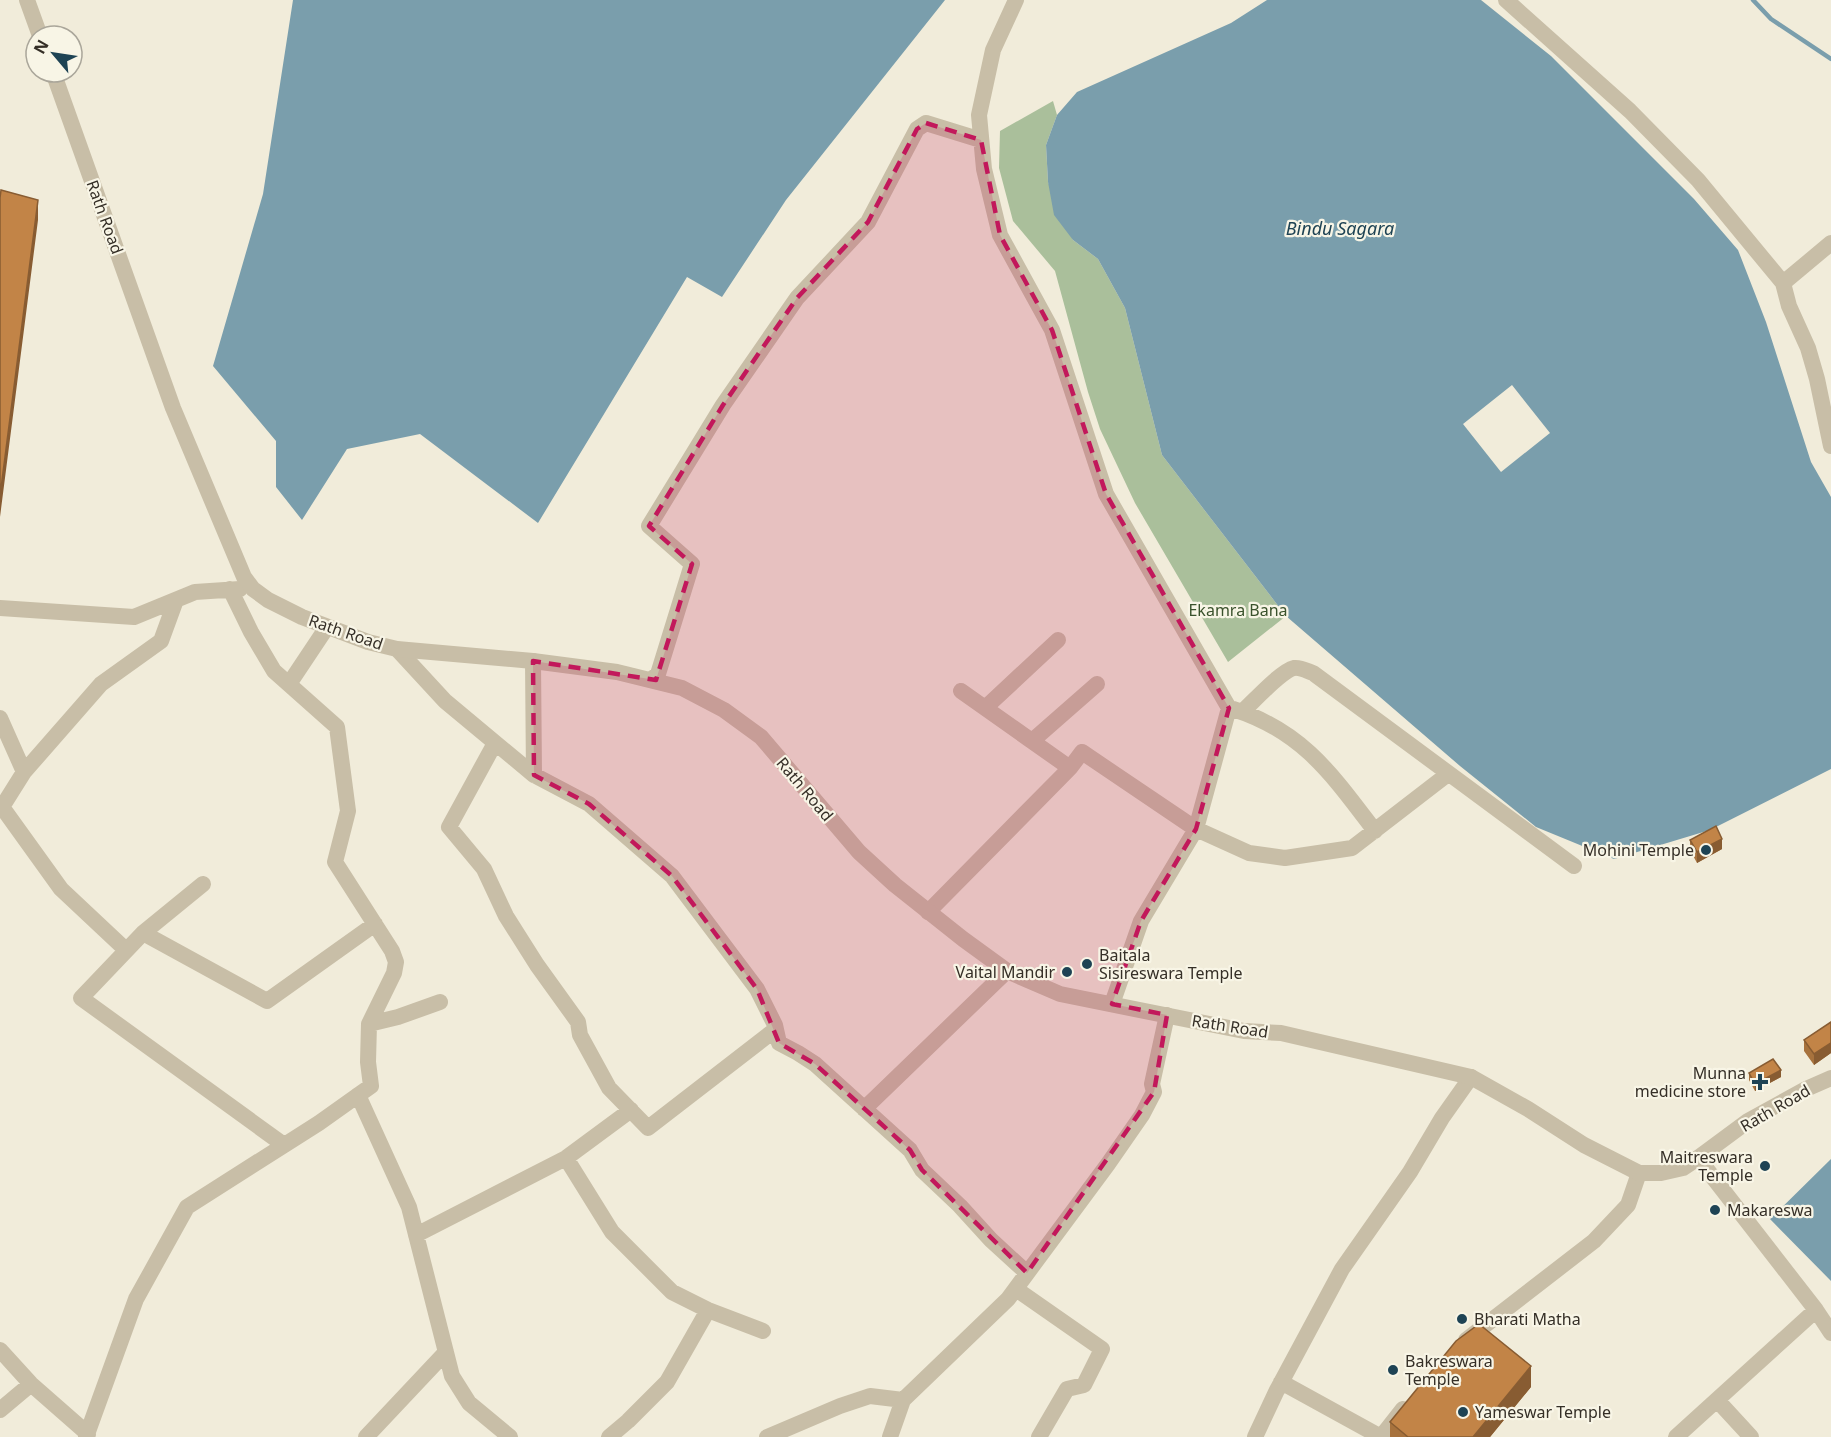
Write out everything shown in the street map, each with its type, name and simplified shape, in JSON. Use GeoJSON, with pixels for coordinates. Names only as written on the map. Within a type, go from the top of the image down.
{"type":"FeatureCollection","features":[{"type":"Feature","properties":{"kind":"street"},"geometry":{"type":"LineString","coordinates":[[27,0],[36,24]]}},
{"type":"Feature","properties":{"kind":"street"},"geometry":{"type":"LineString","coordinates":[[1016,0],[993,50],[979,115],[984,169],[1000,235],[1052,330],[1106,494],[1235,710],[1253,716],[1283,732],[1308,749],[1342,787],[1375,831]]}},
{"type":"Feature","properties":{"kind":"street"},"geometry":{"type":"LineString","coordinates":[[1506,0],[1630,111],[1698,180],[1783,283],[1789,306],[1808,348],[1831,446]]}},
{"type":"Feature","properties":{"kind":"street","name":"Rath Road"},"geometry":{"type":"LineString","coordinates":[[57,84],[173,408],[244,577],[253,589],[276,604],[327,627],[368,642],[397,649],[533,661],[617,672],[682,688],[724,710],[761,737],[859,852],[928,912],[1007,971],[1060,993],[1244,1031],[1281,1033],[1471,1077],[1528,1109],[1584,1145],[1639,1173],[1661,1173],[1683,1168],[1748,1121],[1831,1078]]}},
{"type":"Feature","properties":{"kind":"street"},"geometry":{"type":"LineString","coordinates":[[652,679],[658,674],[692,564],[649,526],[717,415],[797,298],[868,222],[916,129],[926,123],[981,140]]}},
{"type":"Feature","properties":{"kind":"street"},"geometry":{"type":"LineString","coordinates":[[1783,283],[1831,243]]}},
{"type":"Feature","properties":{"kind":"street"},"geometry":{"type":"LineString","coordinates":[[0,1350],[31,1384],[87,1436],[136,1299],[187,1207],[371,1086],[368,1062],[369,1024],[394,972],[396,962],[392,951],[335,862],[348,811],[337,727],[274,671],[251,632],[230,589]]}},
{"type":"Feature","properties":{"kind":"street"},"geometry":{"type":"LineString","coordinates":[[0,608],[134,617],[195,592],[253,589]]}},
{"type":"Feature","properties":{"kind":"street"},"geometry":{"type":"LineString","coordinates":[[126,950],[61,889],[1,808],[24,772],[101,684],[161,641],[176,600]]}},
{"type":"Feature","properties":{"kind":"street"},"geometry":{"type":"LineString","coordinates":[[289,684],[327,627]]}},
{"type":"Feature","properties":{"kind":"street"},"geometry":{"type":"LineString","coordinates":[[985,708],[1058,640]]}},
{"type":"Feature","properties":{"kind":"street"},"geometry":{"type":"LineString","coordinates":[[397,649],[445,701],[495,743],[534,775],[589,804],[672,876],[757,989],[776,1029],[779,1043],[815,1064],[910,1150],[922,1170],[1027,1273]]}},
{"type":"Feature","properties":{"kind":"street"},"geometry":{"type":"LineString","coordinates":[[533,661],[534,775]]}},
{"type":"Feature","properties":{"kind":"street"},"geometry":{"type":"LineString","coordinates":[[1112,1004],[1141,921],[1196,829],[1235,710],[1293,668],[1301,668],[1313,673],[1574,866]]}},
{"type":"Feature","properties":{"kind":"street"},"geometry":{"type":"LineString","coordinates":[[1032,741],[1097,684]]}},
{"type":"Feature","properties":{"kind":"street"},"geometry":{"type":"LineString","coordinates":[[961,691],[1070,768]]}},
{"type":"Feature","properties":{"kind":"street"},"geometry":{"type":"LineString","coordinates":[[0,718],[24,772]]}},
{"type":"Feature","properties":{"kind":"street"},"geometry":{"type":"LineString","coordinates":[[495,743],[449,827],[484,869],[506,916],[537,965],[578,1022],[580,1035],[609,1088],[648,1128],[776,1029]]}},
{"type":"Feature","properties":{"kind":"street"},"geometry":{"type":"LineString","coordinates":[[928,912],[1070,768],[1082,752],[1196,829],[1249,853],[1285,858],[1352,848],[1448,774]]}},
{"type":"Feature","properties":{"kind":"street"},"geometry":{"type":"LineString","coordinates":[[203,884],[143,933],[81,998],[284,1145]]}},
{"type":"Feature","properties":{"kind":"street"},"geometry":{"type":"LineString","coordinates":[[143,933],[267,1001],[375,924]]}},
{"type":"Feature","properties":{"kind":"street"},"geometry":{"type":"LineString","coordinates":[[864,1109],[1007,971]]}},
{"type":"Feature","properties":{"kind":"street"},"geometry":{"type":"LineString","coordinates":[[369,1024],[398,1017],[440,1002]]}},
{"type":"Feature","properties":{"kind":"street"},"geometry":{"type":"LineString","coordinates":[[890,1437],[903,1400],[1008,1299],[1142,1115],[1154,1092],[1152,1084],[1167,1015]]}},
{"type":"Feature","properties":{"kind":"street"},"geometry":{"type":"LineString","coordinates":[[1256,1437],[1281,1382],[1342,1269],[1410,1172],[1471,1077]]}},
{"type":"Feature","properties":{"kind":"street"},"geometry":{"type":"LineString","coordinates":[[358,1095],[409,1207],[452,1376],[469,1403],[510,1437]]}},
{"type":"Feature","properties":{"kind":"street"},"geometry":{"type":"LineString","coordinates":[[416,1235],[566,1158],[631,1110]]}},
{"type":"Feature","properties":{"kind":"street"},"geometry":{"type":"LineString","coordinates":[[566,1158],[612,1232],[672,1292],[708,1310],[763,1331]]}},
{"type":"Feature","properties":{"kind":"street"},"geometry":{"type":"LineString","coordinates":[[1698,1158],[1816,1310],[1831,1333]]}},
{"type":"Feature","properties":{"kind":"street"},"geometry":{"type":"LineString","coordinates":[[1453,1351],[1594,1241],[1628,1205],[1639,1173]]}},
{"type":"Feature","properties":{"kind":"street"},"geometry":{"type":"LineString","coordinates":[[1016,1289],[1102,1349],[1084,1385],[1067,1389],[1039,1437]]}},
{"type":"Feature","properties":{"kind":"street"},"geometry":{"type":"LineString","coordinates":[[609,1437],[667,1382],[708,1310]]}},
{"type":"Feature","properties":{"kind":"street"},"geometry":{"type":"LineString","coordinates":[[1676,1437],[1816,1310]]}},
{"type":"Feature","properties":{"kind":"street"},"geometry":{"type":"LineString","coordinates":[[366,1437],[446,1352]]}},
{"type":"Feature","properties":{"kind":"street"},"geometry":{"type":"LineString","coordinates":[[1281,1382],[1381,1437],[1416,1393]]}},
{"type":"Feature","properties":{"kind":"street"},"geometry":{"type":"LineString","coordinates":[[0,1410],[31,1384]]}},
{"type":"Feature","properties":{"kind":"street"},"geometry":{"type":"LineString","coordinates":[[767,1437],[840,1406],[870,1396],[903,1400]]}},
{"type":"Feature","properties":{"kind":"street"},"geometry":{"type":"LineString","coordinates":[[1717,1400],[1751,1437]]}},
{"type":"Feature","properties":{"kind":"highlighted area"},"geometry":{"type":"Polygon","coordinates":[[[926,123],[981,140],[1000,235],[1052,330],[1106,494],[1229,708],[1196,829],[1141,921],[1112,1004],[1167,1015],[1154,1092],[1027,1273],[922,1170],[910,1150],[815,1064],[779,1043],[757,989],[672,876],[589,804],[534,775],[533,661],[656,680],[692,564],[649,526],[723,405],[797,298],[868,222],[917,129],[926,123]]]}},
{"type":"Feature","properties":{"kind":"green space","name":"Ekamra Bana"},"geometry":{"type":"Polygon","coordinates":[[[1053,101],[1057,115],[1046,145],[1048,182],[1073,240],[1098,259],[1125,308],[1162,455],[1286,616],[1228,662],[1135,503],[1100,429],[1055,271],[1013,221],[999,168],[1000,131],[1053,101]]]}},
{"type":"Feature","properties":{"kind":"water"},"geometry":{"type":"Polygon","coordinates":[[[293,0],[945,0],[786,200],[722,297],[687,277],[538,523],[420,434],[347,449],[302,520],[276,487],[276,441],[213,366],[263,194],[293,0]]]}},
{"type":"Feature","properties":{"kind":"water","name":"Bindu Sagara"},"geometry":{"type":"Polygon","coordinates":[[[1267,0],[1481,0],[1551,56],[1694,199],[1738,250],[1766,322],[1811,462],[1831,497],[1831,769],[1710,830],[1614,859],[1536,827],[1460,766],[1286,616],[1162,455],[1125,308],[1098,259],[1073,240],[1054,215],[1048,182],[1046,145],[1057,115],[1077,92],[1231,23],[1267,0]],[[1512,385],[1463,424],[1501,472],[1550,433],[1512,385]]]}},
{"type":"Feature","properties":{"kind":"water"},"geometry":{"type":"Polygon","coordinates":[[[1831,1159],[1831,1281],[1770,1219],[1831,1159]]]}},
{"type":"Feature","properties":{"kind":"building"},"geometry":{"type":"Polygon","coordinates":[[[1,190],[38,200],[0,496],[0,198],[1,190]]]}},
{"type":"Feature","properties":{"kind":"building"},"geometry":{"type":"Polygon","coordinates":[[[1716,826],[1722,839],[1697,852],[1690,840],[1716,826]]]}},
{"type":"Feature","properties":{"kind":"building"},"geometry":{"type":"Polygon","coordinates":[[[1831,1022],[1831,1043],[1814,1054],[1804,1040],[1831,1022]]]}},
{"type":"Feature","properties":{"kind":"building"},"geometry":{"type":"Polygon","coordinates":[[[1773,1059],[1781,1070],[1755,1084],[1749,1073],[1773,1059]]]}},
{"type":"Feature","properties":{"kind":"building","name":"Yameswar Temple"},"geometry":{"type":"Polygon","coordinates":[[[1479,1324],[1531,1366],[1473,1437],[1408,1437],[1390,1422],[1456,1341],[1479,1324]]]}},
{"type":"Feature","properties":{"kind":"waterway"},"geometry":{"type":"LineString","coordinates":[[1753,0],[1771,19],[1831,59]]}},
{"type":"Feature","properties":{"kind":"place","name":"Mohini Temple"},"geometry":{"type":"Point","coordinates":[1706,850]}},
{"type":"Feature","properties":{"kind":"place","name":"Baitala Sisireswara Temple"},"geometry":{"type":"Point","coordinates":[1087,964]}},
{"type":"Feature","properties":{"kind":"place","name":"Vaital Mandir"},"geometry":{"type":"Point","coordinates":[1067,972]}},
{"type":"Feature","properties":{"kind":"place","name":"Munna medicine store"},"geometry":{"type":"Point","coordinates":[1760,1082]}},
{"type":"Feature","properties":{"kind":"place","name":"Maitreswara Temple"},"geometry":{"type":"Point","coordinates":[1765,1166]}},
{"type":"Feature","properties":{"kind":"place","name":"Makareswa"},"geometry":{"type":"Point","coordinates":[1715,1210]}},
{"type":"Feature","properties":{"kind":"place","name":"Bharati Matha"},"geometry":{"type":"Point","coordinates":[1462,1319]}},
{"type":"Feature","properties":{"kind":"place","name":"Bakreswara Temple"},"geometry":{"type":"Point","coordinates":[1393,1370]}},
{"type":"Feature","properties":{"kind":"place","name":"Yameswar Temple"},"geometry":{"type":"Point","coordinates":[1463,1412]}}]}
